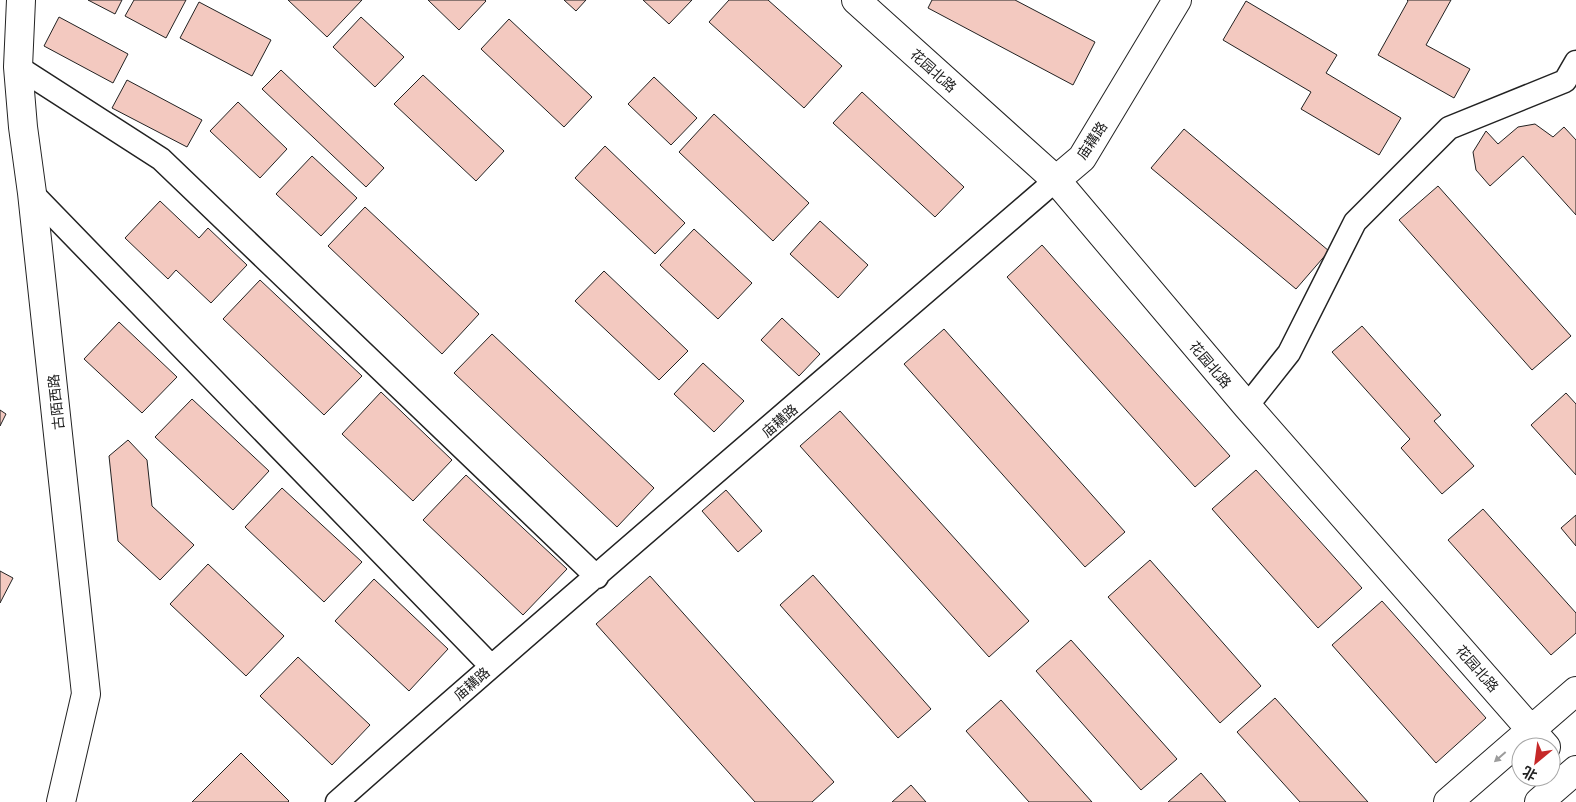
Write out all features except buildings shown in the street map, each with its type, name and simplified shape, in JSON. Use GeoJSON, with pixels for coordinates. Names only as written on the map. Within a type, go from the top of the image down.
{"type":"FeatureCollection","features":[{"type":"Feature","properties":{"kind":"street","name":"古陌西路"},"geometry":{"type":"LineString","coordinates":[[21,0],[18,67],[23,127],[32,193],[86,694],[61,802]]}},
{"type":"Feature","properties":{"kind":"street","name":"花园北路"},"geometry":{"type":"LineString","coordinates":[[856,0],[1056,180],[1247,406],[1538,737]]}},
{"type":"Feature","properties":{"kind":"street","name":"庙耩路"},"geometry":{"type":"LineString","coordinates":[[336,802],[491,666],[597,577],[1082,158],[1177,0]]}},
{"type":"Feature","properties":{"kind":"street"},"geometry":{"type":"LineString","coordinates":[[1247,406],[1289,354],[1355,222],[1449,128],[1565,81],[1576,62]]}},
{"type":"Feature","properties":{"kind":"street"},"geometry":{"type":"LineString","coordinates":[[18,67],[161,159],[597,577]]}},
{"type":"Feature","properties":{"kind":"street"},"geometry":{"type":"LineString","coordinates":[[32,193],[491,666]]}},
{"type":"Feature","properties":{"kind":"street"},"geometry":{"type":"LineString","coordinates":[[1540,737],[1576,691]]}},
{"type":"Feature","properties":{"kind":"street"},"geometry":{"type":"LineString","coordinates":[[1448,802],[1511,758]]}},
{"type":"Feature","properties":{"kind":"street"},"geometry":{"type":"LineString","coordinates":[[1539,802],[1574,775],[1561,762]]}}]}
